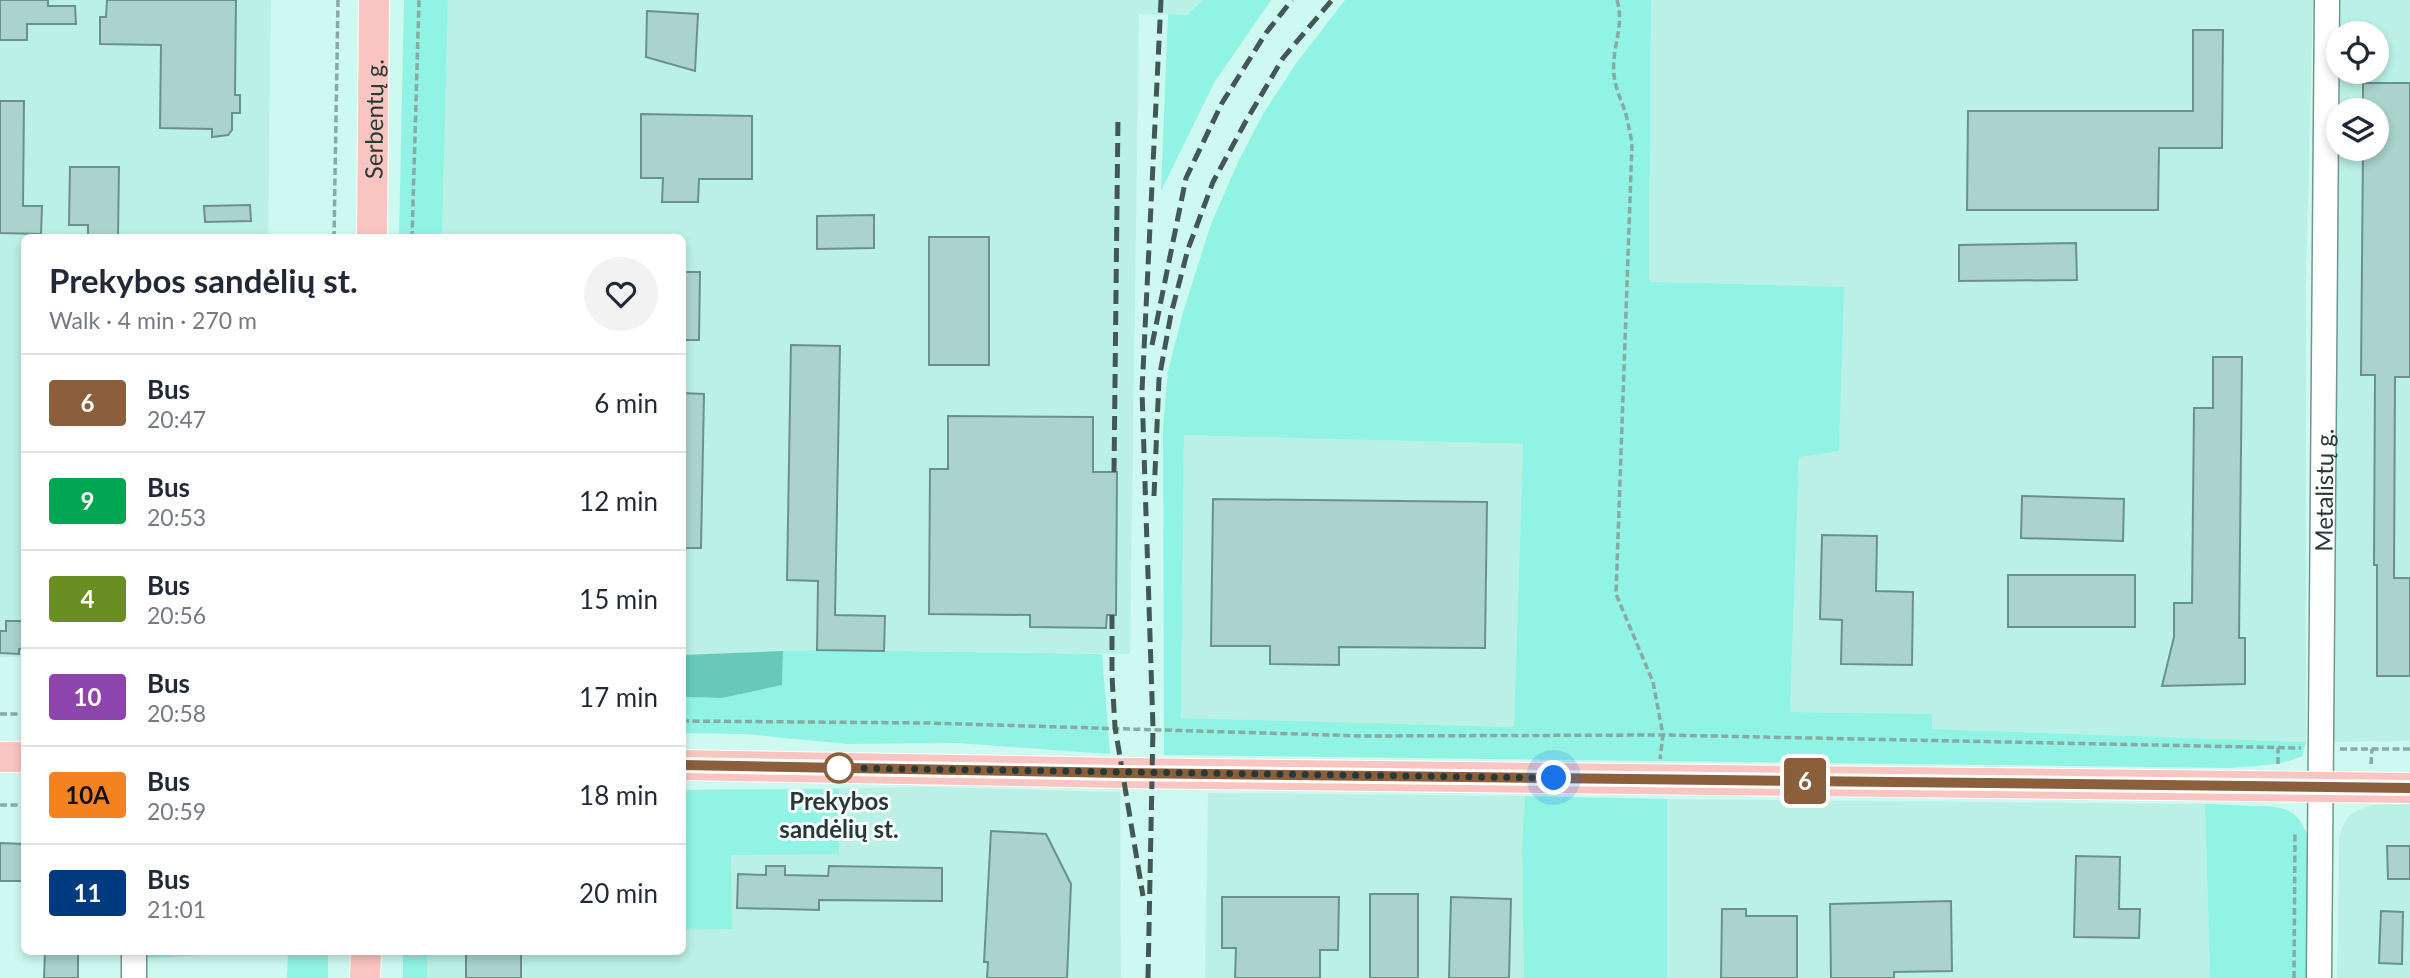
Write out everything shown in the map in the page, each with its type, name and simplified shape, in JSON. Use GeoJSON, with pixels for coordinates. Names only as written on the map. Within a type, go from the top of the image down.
{"type":"FeatureCollection","features":[{"type":"Feature","properties":{"kind":"main road","name":"Serbentų g."},"geometry":{"type":"LineString","coordinates":[[372,234],[374,0]]}},
{"type":"Feature","properties":{"kind":"main road"},"geometry":{"type":"LineString","coordinates":[[0,757],[21,757]]}},
{"type":"Feature","properties":{"kind":"main road"},"geometry":{"type":"LineString","coordinates":[[686,765],[2410,788]]}},
{"type":"Feature","properties":{"kind":"main road"},"geometry":{"type":"LineString","coordinates":[[365,978],[366,955]]}},
{"type":"Feature","properties":{"kind":"street","name":"Metalistų g."},"geometry":{"type":"LineString","coordinates":[[2319,978],[2327,0]]}},
{"type":"Feature","properties":{"kind":"street"},"geometry":{"type":"LineString","coordinates":[[134,955],[134,978]]}},
{"type":"Feature","properties":{"kind":"path"},"geometry":{"type":"LineString","coordinates":[[334,234],[338,0]]}},
{"type":"Feature","properties":{"kind":"path"},"geometry":{"type":"LineString","coordinates":[[412,234],[419,0]]}},
{"type":"Feature","properties":{"kind":"path"},"geometry":{"type":"LineString","coordinates":[[1617,0],[1620,12],[1614,77],[1632,143],[1616,594],[1653,682],[1663,735],[1657,779]]}},
{"type":"Feature","properties":{"kind":"path"},"geometry":{"type":"LineString","coordinates":[[0,714],[21,714]]}},
{"type":"Feature","properties":{"kind":"path"},"geometry":{"type":"LineString","coordinates":[[686,721],[942,723],[1363,736],[1663,735],[2410,749]]}},
{"type":"Feature","properties":{"kind":"path"},"geometry":{"type":"LineString","coordinates":[[0,805],[21,805]]}},
{"type":"Feature","properties":{"kind":"path"},"geometry":{"type":"LineString","coordinates":[[2294,978],[2295,833]]}},
{"type":"Feature","properties":{"kind":"shaded area"},"geometry":{"type":"Polygon","coordinates":[[[0,0],[271,0],[268,234],[21,234],[21,657],[0,657],[0,0]]]}},
{"type":"Feature","properties":{"kind":"shaded area"},"geometry":{"type":"Polygon","coordinates":[[[448,0],[1203,0],[1187,15],[1139,14],[1130,654],[817,650],[686,655],[686,234],[442,234],[448,0]]]}},
{"type":"Feature","properties":{"kind":"shaded area"},"geometry":{"type":"Polygon","coordinates":[[[1651,0],[2313,0],[2306,285],[2306,742],[1931,729],[1932,714],[1790,712],[1799,456],[1649,282],[1651,0]]]}},
{"type":"Feature","properties":{"kind":"shaded area"},"geometry":{"type":"Polygon","coordinates":[[[2337,0],[2410,0],[2410,741],[2333,742],[2336,161],[2389,161],[2389,98],[2336,98],[2337,84],[2389,84],[2389,21],[2337,21],[2337,0]]]}},
{"type":"Feature","properties":{"kind":"shaded area"},"geometry":{"type":"Polygon","coordinates":[[[1184,434],[1523,444],[1514,727],[1181,719],[1184,434]]]}},
{"type":"Feature","properties":{"kind":"shaded area"},"geometry":{"type":"Polygon","coordinates":[[[931,787],[1120,792],[1121,978],[403,978],[403,955],[686,955],[686,790],[931,787]]]}},
{"type":"Feature","properties":{"kind":"shaded area"},"geometry":{"type":"Polygon","coordinates":[[[1208,793],[1525,796],[1522,846],[1524,978],[1205,978],[1208,793]]]}},
{"type":"Feature","properties":{"kind":"shaded area"},"geometry":{"type":"Polygon","coordinates":[[[1667,799],[2205,804],[2210,978],[1667,978],[1667,799]]]}},
{"type":"Feature","properties":{"kind":"shaded area"},"geometry":{"type":"Polygon","coordinates":[[[2410,804],[2410,978],[2337,978],[2339,839],[2342,828],[2349,816],[2360,809],[2373,805],[2410,804]]]}},
{"type":"Feature","properties":{"kind":"green space"},"geometry":{"type":"Polygon","coordinates":[[[404,0],[448,0],[442,234],[399,234],[404,0]]]}},
{"type":"Feature","properties":{"kind":"green space"},"geometry":{"type":"Polygon","coordinates":[[[1203,0],[1271,0],[1214,83],[1161,191],[1168,14],[1187,15],[1203,0]]]}},
{"type":"Feature","properties":{"kind":"green space"},"geometry":{"type":"Polygon","coordinates":[[[1345,0],[1651,0],[1649,282],[1844,287],[1839,451],[1799,457],[1790,712],[1932,714],[1932,729],[2306,742],[2302,756],[2276,764],[2229,768],[1164,755],[1163,427],[1168,371],[1211,224],[1263,114],[1297,62],[1345,0]],[[1184,435],[1181,718],[1514,727],[1523,444],[1184,435]]]}},
{"type":"Feature","properties":{"kind":"green space"},"geometry":{"type":"Polygon","coordinates":[[[783,651],[1102,654],[1110,754],[957,743],[847,744],[745,734],[686,733],[686,697],[722,698],[782,685],[783,651]]]}},
{"type":"Feature","properties":{"kind":"green space"},"geometry":{"type":"Polygon","coordinates":[[[783,651],[782,685],[722,698],[686,697],[686,655],[783,651]]]}},
{"type":"Feature","properties":{"kind":"green space"},"geometry":{"type":"Polygon","coordinates":[[[839,789],[839,854],[731,855],[732,929],[686,930],[686,790],[839,789]]]}},
{"type":"Feature","properties":{"kind":"green space"},"geometry":{"type":"Polygon","coordinates":[[[1525,796],[1667,799],[1667,978],[1524,978],[1522,846],[1525,796]]]}},
{"type":"Feature","properties":{"kind":"green space"},"geometry":{"type":"Polygon","coordinates":[[[2205,804],[2276,807],[2292,812],[2302,824],[2310,845],[2308,978],[2210,978],[2205,804]]]}},
{"type":"Feature","properties":{"kind":"green space"},"geometry":{"type":"Polygon","coordinates":[[[147,955],[202,955],[147,958],[147,955]]]}},
{"type":"Feature","properties":{"kind":"green space"},"geometry":{"type":"Polygon","coordinates":[[[288,955],[328,955],[328,978],[287,978],[288,955]]]}},
{"type":"Feature","properties":{"kind":"green space"},"geometry":{"type":"Polygon","coordinates":[[[403,955],[427,955],[427,978],[403,978],[403,955]]]}},
{"type":"Feature","properties":{"kind":"building"},"geometry":{"type":"Polygon","coordinates":[[[0,0],[48,0],[48,6],[75,6],[76,24],[27,24],[27,40],[0,40],[0,0]]]}},
{"type":"Feature","properties":{"kind":"building"},"geometry":{"type":"Polygon","coordinates":[[[107,0],[236,0],[235,95],[240,95],[240,113],[232,113],[232,130],[228,135],[212,137],[212,129],[160,128],[161,45],[100,44],[100,17],[106,17],[107,0]]]}},
{"type":"Feature","properties":{"kind":"building"},"geometry":{"type":"Polygon","coordinates":[[[647,11],[698,14],[695,71],[646,57],[647,11]]]}},
{"type":"Feature","properties":{"kind":"building"},"geometry":{"type":"Polygon","coordinates":[[[2193,30],[2223,30],[2222,148],[2159,148],[2158,210],[1967,210],[1968,111],[2193,111],[2193,30]]]}},
{"type":"Feature","properties":{"kind":"building"},"geometry":{"type":"Polygon","coordinates":[[[2410,83],[2410,377],[2395,377],[2394,578],[2410,578],[2410,676],[2377,676],[2377,565],[2374,565],[2375,375],[2361,375],[2363,161],[2389,161],[2389,98],[2363,98],[2363,84],[2410,83]]]}},
{"type":"Feature","properties":{"kind":"building"},"geometry":{"type":"Polygon","coordinates":[[[0,101],[24,101],[23,206],[42,206],[41,234],[0,233],[0,101]]]}},
{"type":"Feature","properties":{"kind":"building"},"geometry":{"type":"Polygon","coordinates":[[[641,114],[752,116],[752,179],[699,179],[698,202],[662,202],[663,178],[641,178],[641,114]]]}},
{"type":"Feature","properties":{"kind":"building"},"geometry":{"type":"Polygon","coordinates":[[[70,167],[119,167],[118,234],[88,234],[88,225],[69,225],[70,167]]]}},
{"type":"Feature","properties":{"kind":"building"},"geometry":{"type":"Polygon","coordinates":[[[250,205],[251,221],[205,222],[204,206],[250,205]]]}},
{"type":"Feature","properties":{"kind":"building"},"geometry":{"type":"Polygon","coordinates":[[[874,215],[874,248],[817,249],[817,216],[874,215]]]}},
{"type":"Feature","properties":{"kind":"building"},"geometry":{"type":"Polygon","coordinates":[[[929,237],[989,237],[989,365],[929,365],[929,237]]]}},
{"type":"Feature","properties":{"kind":"building"},"geometry":{"type":"Polygon","coordinates":[[[2076,243],[2077,280],[1959,281],[1959,245],[2076,243]]]}},
{"type":"Feature","properties":{"kind":"building"},"geometry":{"type":"Polygon","coordinates":[[[686,272],[700,272],[699,340],[686,340],[686,272]]]}},
{"type":"Feature","properties":{"kind":"building"},"geometry":{"type":"Polygon","coordinates":[[[791,345],[840,346],[835,615],[885,616],[884,651],[817,650],[818,581],[787,580],[791,345]]]}},
{"type":"Feature","properties":{"kind":"building"},"geometry":{"type":"Polygon","coordinates":[[[2213,357],[2242,357],[2239,638],[2245,638],[2245,684],[2162,686],[2174,637],[2174,603],[2192,603],[2194,408],[2213,408],[2213,357]]]}},
{"type":"Feature","properties":{"kind":"building"},"geometry":{"type":"Polygon","coordinates":[[[686,393],[704,394],[701,548],[686,548],[686,393]]]}},
{"type":"Feature","properties":{"kind":"building"},"geometry":{"type":"Polygon","coordinates":[[[948,416],[1093,417],[1093,472],[1117,472],[1116,615],[1107,615],[1106,628],[1030,627],[1030,615],[929,614],[930,469],[948,469],[948,416]]]}},
{"type":"Feature","properties":{"kind":"building"},"geometry":{"type":"Polygon","coordinates":[[[2022,496],[2124,499],[2123,541],[2021,538],[2022,496]]]}},
{"type":"Feature","properties":{"kind":"building"},"geometry":{"type":"Polygon","coordinates":[[[1213,499],[1487,502],[1485,648],[1339,647],[1339,665],[1270,664],[1270,646],[1211,646],[1213,499]]]}},
{"type":"Feature","properties":{"kind":"building"},"geometry":{"type":"Polygon","coordinates":[[[1822,535],[1877,536],[1876,591],[1913,592],[1912,665],[1841,664],[1842,620],[1820,619],[1822,535]]]}},
{"type":"Feature","properties":{"kind":"building"},"geometry":{"type":"Polygon","coordinates":[[[2008,575],[2135,575],[2135,627],[2008,627],[2008,575]]]}},
{"type":"Feature","properties":{"kind":"building"},"geometry":{"type":"Polygon","coordinates":[[[6,621],[21,621],[19,654],[0,653],[0,631],[6,631],[6,621]]]}},
{"type":"Feature","properties":{"kind":"building"},"geometry":{"type":"Polygon","coordinates":[[[991,831],[1046,834],[1071,884],[1067,978],[987,978],[988,962],[984,962],[991,831]]]}},
{"type":"Feature","properties":{"kind":"building"},"geometry":{"type":"Polygon","coordinates":[[[0,843],[21,844],[21,881],[0,881],[0,843]]]}},
{"type":"Feature","properties":{"kind":"building"},"geometry":{"type":"Polygon","coordinates":[[[2387,846],[2410,846],[2410,879],[2388,879],[2387,846]]]}},
{"type":"Feature","properties":{"kind":"building"},"geometry":{"type":"Polygon","coordinates":[[[2076,856],[2120,857],[2119,909],[2140,909],[2139,938],[2074,937],[2076,856]]]}},
{"type":"Feature","properties":{"kind":"building"},"geometry":{"type":"Polygon","coordinates":[[[766,866],[785,866],[785,875],[828,876],[829,866],[942,868],[942,901],[819,900],[819,910],[737,908],[738,874],[766,875],[766,866]]]}},
{"type":"Feature","properties":{"kind":"building"},"geometry":{"type":"Polygon","coordinates":[[[1370,894],[1418,894],[1418,978],[1370,978],[1370,894]]]}},
{"type":"Feature","properties":{"kind":"building"},"geometry":{"type":"Polygon","coordinates":[[[1222,897],[1339,897],[1338,950],[1320,950],[1320,978],[1235,978],[1236,948],[1222,948],[1222,897]]]}},
{"type":"Feature","properties":{"kind":"building"},"geometry":{"type":"Polygon","coordinates":[[[1451,897],[1511,899],[1509,978],[1449,978],[1451,897]]]}},
{"type":"Feature","properties":{"kind":"building"},"geometry":{"type":"Polygon","coordinates":[[[1951,901],[1952,971],[1894,972],[1894,978],[1831,978],[1830,904],[1951,901]]]}},
{"type":"Feature","properties":{"kind":"building"},"geometry":{"type":"Polygon","coordinates":[[[1722,909],[1746,909],[1746,916],[1797,916],[1797,978],[1721,978],[1722,909]]]}},
{"type":"Feature","properties":{"kind":"building"},"geometry":{"type":"Polygon","coordinates":[[[2381,911],[2403,912],[2402,964],[2379,963],[2381,911]]]}},
{"type":"Feature","properties":{"kind":"building"},"geometry":{"type":"Polygon","coordinates":[[[45,955],[78,955],[78,978],[44,978],[45,955]]]}},
{"type":"Feature","properties":{"kind":"building"},"geometry":{"type":"Polygon","coordinates":[[[466,955],[521,955],[521,978],[466,978],[466,955]]]}},
{"type":"Feature","properties":{"kind":"railway"},"geometry":{"type":"LineString","coordinates":[[1148,978],[1153,728],[1142,391],[1161,0]]}},
{"type":"Feature","properties":{"kind":"railway"},"geometry":{"type":"LineString","coordinates":[[1152,345],[1186,178],[1222,103],[1266,33],[1292,0]]}},
{"type":"Feature","properties":{"kind":"railway"},"geometry":{"type":"LineString","coordinates":[[1154,496],[1159,379],[1171,314],[1188,249],[1213,182],[1246,121],[1283,58],[1332,0]]}},
{"type":"Feature","properties":{"kind":"railway"},"geometry":{"type":"LineString","coordinates":[[1114,472],[1118,115]]}},
{"type":"Feature","properties":{"kind":"railway"},"geometry":{"type":"LineString","coordinates":[[1112,615],[1115,727],[1143,896]]}},
{"type":"Feature","properties":{"kind":"bus line","name":"6"},"geometry":{"type":"LineString","coordinates":[[686,765],[1122,773],[2410,788]]}},
{"type":"Feature","properties":{"kind":"place","name":"Prekybos sandėlių st."},"geometry":{"type":"Point","coordinates":[839,768]}},
{"type":"Feature","properties":{"kind":"route"},"geometry":{"type":"LineString","coordinates":[[839,768],[1554,778]]}}]}
